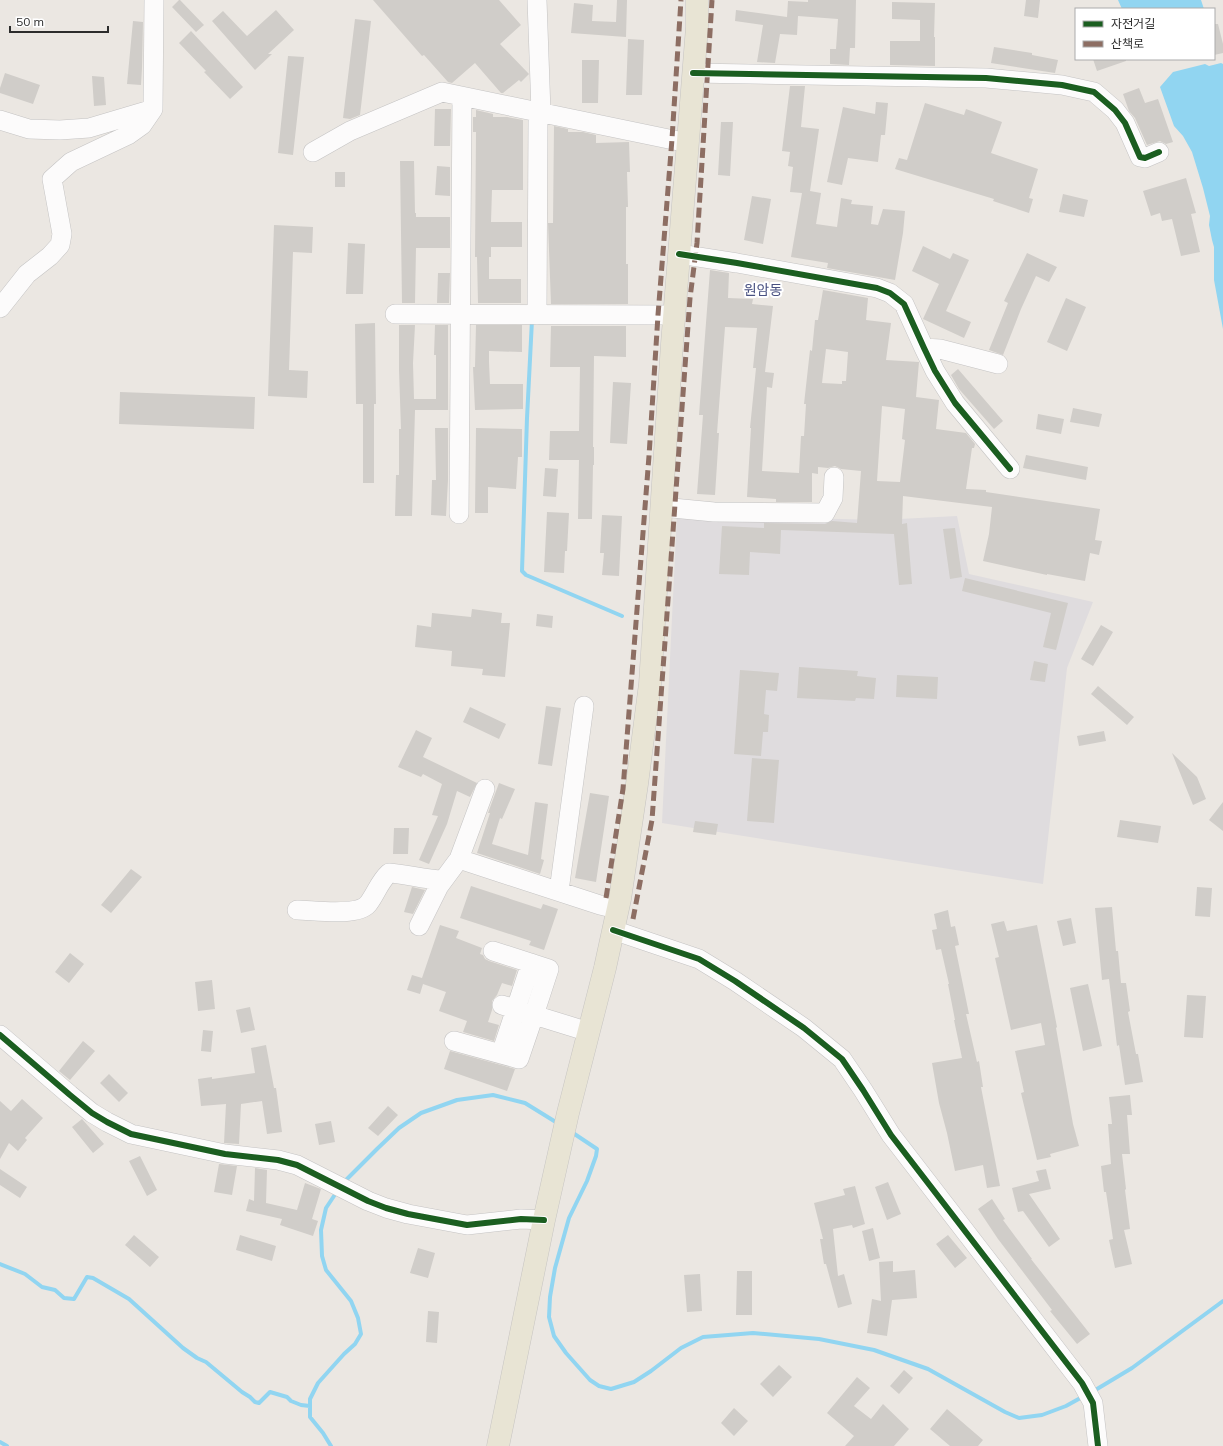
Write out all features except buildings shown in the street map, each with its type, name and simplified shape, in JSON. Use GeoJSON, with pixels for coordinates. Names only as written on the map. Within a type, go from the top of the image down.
{"type":"FeatureCollection","features":[{"type":"Feature","properties":{"kind":"main road"},"geometry":{"type":"LineString","coordinates":[[498,1446],[544,1220],[568,1113],[606,968],[629,844],[650,684],[674,315],[697,27],[697,0]]}},
{"type":"Feature","properties":{"kind":"street"},"geometry":{"type":"LineString","coordinates":[[0,308],[27,274],[50,256],[60,245],[62,234],[52,179],[71,162],[128,135],[142,124],[152,109],[154,0]]}},
{"type":"Feature","properties":{"kind":"street"},"geometry":{"type":"LineString","coordinates":[[537,0],[541,112],[538,122],[537,315]]}},
{"type":"Feature","properties":{"kind":"street"},"geometry":{"type":"LineString","coordinates":[[693,73],[986,78],[1062,85],[1094,92],[1115,110],[1125,123],[1140,157],[1145,158],[1159,152]]}},
{"type":"Feature","properties":{"kind":"street"},"geometry":{"type":"LineString","coordinates":[[313,152],[350,131],[442,92],[688,143]]}},
{"type":"Feature","properties":{"kind":"street"},"geometry":{"type":"LineString","coordinates":[[459,514],[462,96]]}},
{"type":"Feature","properties":{"kind":"street"},"geometry":{"type":"LineString","coordinates":[[0,120],[28,129],[60,130],[89,128],[152,109]]}},
{"type":"Feature","properties":{"kind":"street"},"geometry":{"type":"LineString","coordinates":[[679,254],[877,288],[890,293],[904,304],[924,348],[955,403],[1010,469]]}},
{"type":"Feature","properties":{"kind":"street"},"geometry":{"type":"LineString","coordinates":[[395,314],[674,315]]}},
{"type":"Feature","properties":{"kind":"street"},"geometry":{"type":"LineString","coordinates":[[924,348],[940,349],[998,364]]}},
{"type":"Feature","properties":{"kind":"street"},"geometry":{"type":"LineString","coordinates":[[662,507],[714,512],[825,513],[833,498],[834,477]]}},
{"type":"Feature","properties":{"kind":"street"},"geometry":{"type":"LineString","coordinates":[[559,892],[582,730],[584,706]]}},
{"type":"Feature","properties":{"kind":"street"},"geometry":{"type":"LineString","coordinates":[[419,926],[443,880],[458,858],[485,789]]}},
{"type":"Feature","properties":{"kind":"street"},"geometry":{"type":"LineString","coordinates":[[458,858],[600,905],[615,920],[699,959],[735,981],[804,1028],[842,1059],[891,1135],[1082,1383],[1093,1403],[1098,1446]]}},
{"type":"Feature","properties":{"kind":"street"},"geometry":{"type":"LineString","coordinates":[[297,910],[329,912],[362,910],[368,904],[380,883],[388,873],[433,880],[443,880]]}},
{"type":"Feature","properties":{"kind":"street"},"geometry":{"type":"LineString","coordinates":[[454,1041],[519,1059],[549,970],[494,951]]}},
{"type":"Feature","properties":{"kind":"street"},"geometry":{"type":"LineString","coordinates":[[501,1054],[509,1007],[531,963]]}},
{"type":"Feature","properties":{"kind":"street"},"geometry":{"type":"LineString","coordinates":[[509,1007],[589,1032]]}},
{"type":"Feature","properties":{"kind":"street"},"geometry":{"type":"LineString","coordinates":[[0,1035],[92,1113],[131,1134],[225,1154],[278,1160],[297,1165],[368,1201],[408,1214],[467,1225],[520,1219],[544,1220]]}},
{"type":"Feature","properties":{"kind":"shaded area"},"geometry":{"type":"Polygon","coordinates":[[[677,515],[880,520],[957,516],[969,574],[1093,602],[1067,668],[1043,884],[662,823],[677,515]]]}},
{"type":"Feature","properties":{"kind":"water"},"geometry":{"type":"Polygon","coordinates":[[[1118,0],[1201,0],[1204,8],[1122,8],[1118,0]]]}},
{"type":"Feature","properties":{"kind":"water"},"geometry":{"type":"Polygon","coordinates":[[[1221,63],[1223,64],[1223,329],[1214,280],[1214,247],[1209,225],[1210,216],[1203,188],[1192,152],[1183,136],[1174,126],[1160,87],[1173,72],[1205,64],[1209,66],[1221,63]]]}},
{"type":"Feature","properties":{"kind":"waterway"},"geometry":{"type":"LineString","coordinates":[[532,320],[522,571],[526,575],[622,616]]}},
{"type":"Feature","properties":{"kind":"waterway"},"geometry":{"type":"LineString","coordinates":[[343,1183],[399,1128],[421,1113],[457,1100],[493,1095],[525,1103],[559,1124]]}},
{"type":"Feature","properties":{"kind":"waterway"},"geometry":{"type":"LineString","coordinates":[[570,1131],[597,1149],[587,1181],[569,1218],[555,1268],[550,1297],[549,1317],[554,1336],[566,1353],[590,1380],[599,1386],[611,1389],[634,1382],[681,1348],[703,1337],[753,1333],[819,1339],[874,1350],[928,1369],[1005,1412],[1019,1418],[1042,1415],[1066,1406],[1084,1396]]}},
{"type":"Feature","properties":{"kind":"waterway"},"geometry":{"type":"LineString","coordinates":[[331,1446],[310,1417],[310,1399],[318,1383],[355,1344],[361,1334],[358,1318],[351,1301],[326,1270],[322,1256],[321,1230],[326,1208],[338,1190]]}},
{"type":"Feature","properties":{"kind":"waterway"},"geometry":{"type":"LineString","coordinates":[[0,1264],[25,1274],[42,1287],[55,1290],[64,1298],[74,1299],[87,1277],[93,1278],[129,1299],[183,1348],[197,1358],[206,1362],[255,1402],[259,1403],[270,1392],[287,1397],[291,1401],[301,1405],[310,1406]]}},
{"type":"Feature","properties":{"kind":"waterway"},"geometry":{"type":"LineString","coordinates":[[1092,1392],[1132,1368],[1223,1301]]}},
{"type":"Feature","properties":{"kind":"waterway"},"geometry":{"type":"LineString","coordinates":[[0,1442],[7,1446]]}},
{"type":"Feature","properties":{"kind":"marked path"},"geometry":{"type":"LineString","coordinates":[[606,898],[623,789],[649,456],[681,0]]}},
{"type":"Feature","properties":{"kind":"marked path"},"geometry":{"type":"LineString","coordinates":[[633,919],[652,820],[690,298],[697,243],[712,0]]}},
{"type":"Feature","properties":{"kind":"cycle path"},"geometry":{"type":"LineString","coordinates":[[693,73],[986,78],[1062,85],[1094,92],[1115,110],[1125,123],[1140,157],[1145,158],[1159,152]]}},
{"type":"Feature","properties":{"kind":"cycle path"},"geometry":{"type":"LineString","coordinates":[[679,254],[877,288],[890,293],[904,304],[935,371],[955,403],[1010,469]]}},
{"type":"Feature","properties":{"kind":"cycle path"},"geometry":{"type":"LineString","coordinates":[[613,930],[699,959],[735,981],[804,1028],[842,1059],[891,1135],[1082,1383],[1093,1403],[1098,1446]]}},
{"type":"Feature","properties":{"kind":"cycle path"},"geometry":{"type":"LineString","coordinates":[[0,1035],[92,1113],[131,1134],[225,1154],[278,1160],[297,1165],[368,1201],[408,1214],[467,1225],[521,1219],[544,1220]]}},
{"type":"Feature","properties":{"kind":"district","name":"원암동"},"geometry":{"type":"Point","coordinates":[763,290]}}]}
